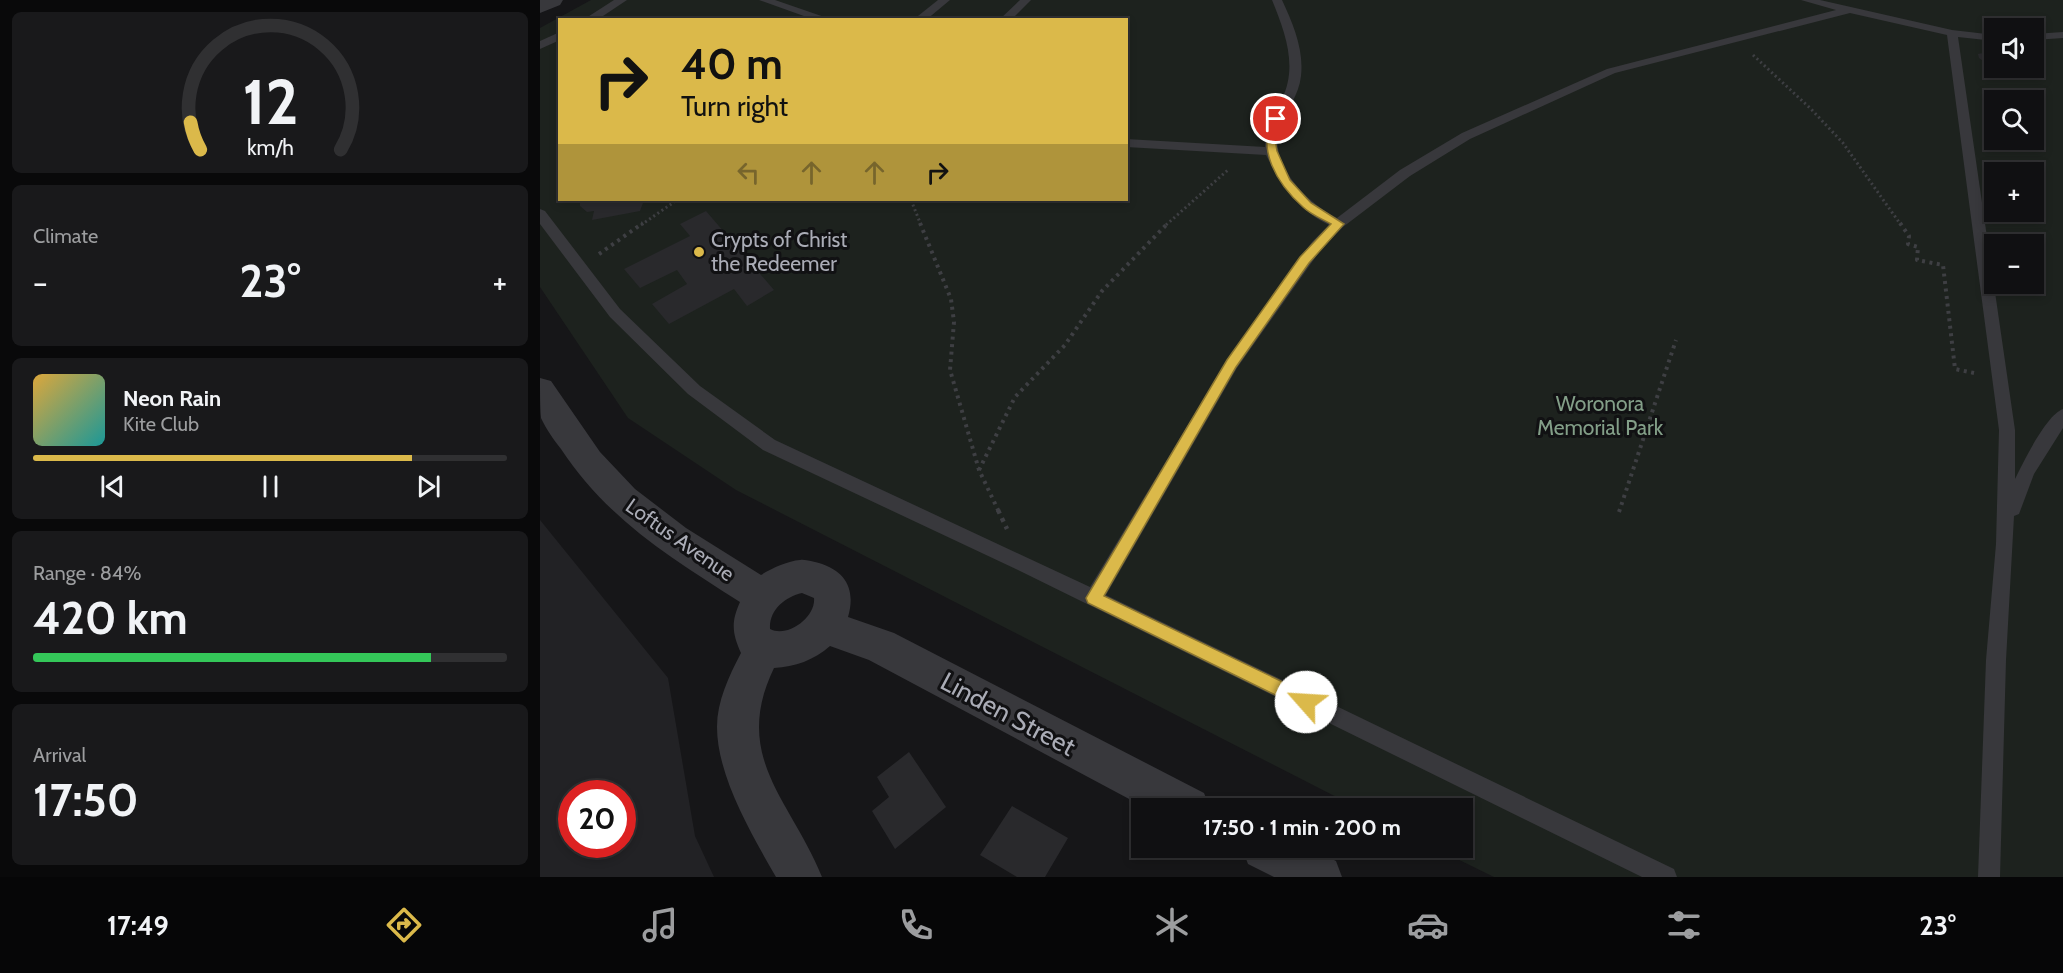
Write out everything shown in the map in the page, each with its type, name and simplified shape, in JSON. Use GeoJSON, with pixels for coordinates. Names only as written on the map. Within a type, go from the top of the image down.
{"type":"FeatureCollection","features":[{"type":"Feature","properties":{"kind":"street"},"geometry":{"type":"LineString","coordinates":[[540,7],[552,0]]}},
{"type":"Feature","properties":{"kind":"street","name":"Loftus Avenue"},"geometry":{"type":"LineString","coordinates":[[540,390],[590,464],[621,499],[663,531],[763,596]]}},
{"type":"Feature","properties":{"kind":"street"},"geometry":{"type":"LineString","coordinates":[[802,576],[814,577],[825,582],[832,590],[834,601],[832,614],[814,637],[789,650],[764,648],[751,632],[751,620],[763,596],[774,586],[788,579],[802,576]]}},
{"type":"Feature","properties":{"kind":"street","name":"Linden Street"},"geometry":{"type":"LineString","coordinates":[[824,626],[880,646],[1170,798]]}},
{"type":"Feature","properties":{"kind":"street"},"geometry":{"type":"LineString","coordinates":[[764,648],[743,691],[738,710],[738,732],[746,770],[800,877]]}},
{"type":"Feature","properties":{"kind":"street"},"geometry":{"type":"LineString","coordinates":[[1283,858],[1320,877]]}},
{"type":"Feature","properties":{"kind":"lane"},"geometry":{"type":"LineString","coordinates":[[591,18],[622,0]]}},
{"type":"Feature","properties":{"kind":"lane"},"geometry":{"type":"LineString","coordinates":[[764,0],[822,18]]}},
{"type":"Feature","properties":{"kind":"lane"},"geometry":{"type":"LineString","coordinates":[[921,18],[945,0]]}},
{"type":"Feature","properties":{"kind":"lane"},"geometry":{"type":"LineString","coordinates":[[1006,18],[1026,0]]}},
{"type":"Feature","properties":{"kind":"lane"},"geometry":{"type":"LineString","coordinates":[[1277,0],[1289,29],[1296,62],[1296,75],[1292,91],[1273,126],[1270,138],[1271,151],[1295,194],[1312,210],[1338,224]]}},
{"type":"Feature","properties":{"kind":"lane"},"geometry":{"type":"LineString","coordinates":[[1806,0],[1952,33],[1984,37]]}},
{"type":"Feature","properties":{"kind":"lane"},"geometry":{"type":"LineString","coordinates":[[1094,598],[1232,364],[1305,260],[1338,224],[1405,173],[1466,136],[1611,71],[1849,10]]}},
{"type":"Feature","properties":{"kind":"lane"},"geometry":{"type":"LineString","coordinates":[[1952,33],[2007,439],[2006,544],[1995,660],[1989,877]]}},
{"type":"Feature","properties":{"kind":"lane"},"geometry":{"type":"LineString","coordinates":[[2044,36],[2061,35]]}},
{"type":"Feature","properties":{"kind":"lane"},"geometry":{"type":"LineString","coordinates":[[540,46],[558,36]]}},
{"type":"Feature","properties":{"kind":"lane"},"geometry":{"type":"LineString","coordinates":[[1128,143],[1271,151]]}},
{"type":"Feature","properties":{"kind":"lane"},"geometry":{"type":"LineString","coordinates":[[540,214],[615,313],[694,390],[769,445],[1026,565],[1666,877]]}},
{"type":"Feature","properties":{"kind":"lane"},"geometry":{"type":"LineString","coordinates":[[2006,544],[2014,501],[2021,483],[2063,416]]}},
{"type":"Feature","properties":{"kind":"path"},"geometry":{"type":"LineString","coordinates":[[1734,39],[1777,75],[1843,143],[1909,236],[1908,244],[1918,247],[1917,260],[1942,266],[1956,369],[1977,373],[1999,371]]}},
{"type":"Feature","properties":{"kind":"path"},"geometry":{"type":"LineString","coordinates":[[979,470],[1015,397],[1065,345],[1102,291],[1157,233],[1209,184],[1226,173],[1236,161],[1240,151]]}},
{"type":"Feature","properties":{"kind":"path"},"geometry":{"type":"LineString","coordinates":[[580,267],[676,201]]}},
{"type":"Feature","properties":{"kind":"path"},"geometry":{"type":"LineString","coordinates":[[911,201],[951,299],[954,322],[950,370],[979,470],[1026,565]]}},
{"type":"Feature","properties":{"kind":"path"},"geometry":{"type":"LineString","coordinates":[[1619,512],[1676,340]]}},
{"type":"Feature","properties":{"kind":"shaded area"},"geometry":{"type":"Polygon","coordinates":[[[540,520],[668,678],[695,836],[714,877],[540,877],[540,520]]]}},
{"type":"Feature","properties":{"kind":"green space","name":"Woronora Memorial Park"},"geometry":{"type":"Polygon","coordinates":[[[591,0],[2063,0],[2063,877],[1494,877],[1455,858],[1473,858],[1473,798],[1338,798],[736,490],[628,418],[540,287],[540,28],[558,18],[558,201],[1128,201],[1128,18],[558,18],[591,0]]]}},
{"type":"Feature","properties":{"kind":"building"},"geometry":{"type":"Polygon","coordinates":[[[1984,53],[1984,61],[1979,58],[1978,54],[1984,53]]]}},
{"type":"Feature","properties":{"kind":"building"},"geometry":{"type":"Polygon","coordinates":[[[580,201],[649,201],[643,203],[640,211],[592,220],[594,211],[587,212],[580,206],[580,201]]]}},
{"type":"Feature","properties":{"kind":"building","name":"Crypts of Christ the Redeemer"},"geometry":{"type":"Polygon","coordinates":[[[706,211],[774,290],[747,306],[734,289],[669,324],[652,304],[687,284],[677,270],[640,288],[624,269],[690,236],[680,224],[706,211]]]}},
{"type":"Feature","properties":{"kind":"building"},"geometry":{"type":"Polygon","coordinates":[[[909,752],[946,807],[895,849],[872,811],[889,797],[877,777],[909,752]]]}},
{"type":"Feature","properties":{"kind":"building"},"geometry":{"type":"Polygon","coordinates":[[[1012,806],[1068,838],[1045,877],[1017,877],[980,855],[1012,806]]]}},
{"type":"Feature","properties":{"kind":"place","name":"Crypts of Christ the Redeemer"},"geometry":{"type":"Point","coordinates":[699,252]}},
{"type":"Feature","properties":{"kind":"route"},"geometry":{"type":"LineString","coordinates":[[1276,119],[1270,138],[1271,151],[1286,181],[1295,194],[1308,206],[1338,224],[1305,260],[1232,364],[1094,598],[1306,702]]}}]}
